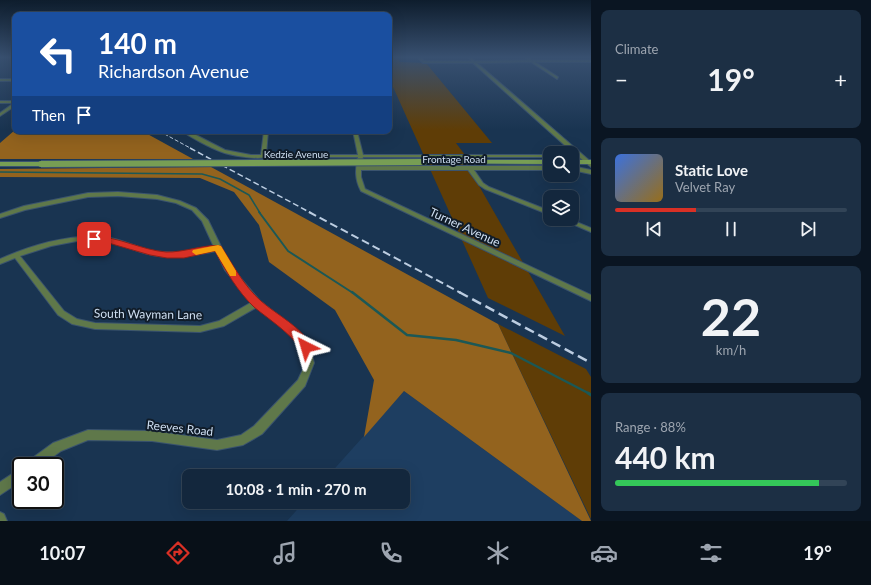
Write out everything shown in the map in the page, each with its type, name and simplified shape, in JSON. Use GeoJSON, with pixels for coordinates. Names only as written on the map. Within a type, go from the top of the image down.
{"type":"FeatureCollection","features":[{"type":"Feature","properties":{"kind":"main road","name":"Kedzie Avenue"},"geometry":{"type":"LineString","coordinates":[[0,164],[543,162]]}},
{"type":"Feature","properties":{"kind":"main road"},"geometry":{"type":"LineString","coordinates":[[579,162],[590,163]]}},
{"type":"Feature","properties":{"kind":"street"},"geometry":{"type":"LineString","coordinates":[[497,81],[524,105],[537,120],[567,146]]}},
{"type":"Feature","properties":{"kind":"street"},"geometry":{"type":"LineString","coordinates":[[0,102],[12,103]]}},
{"type":"Feature","properties":{"kind":"street"},"geometry":{"type":"LineString","coordinates":[[0,115],[12,105]]}},
{"type":"Feature","properties":{"kind":"street"},"geometry":{"type":"LineString","coordinates":[[190,134],[224,151],[263,157],[543,156]]}},
{"type":"Feature","properties":{"kind":"street"},"geometry":{"type":"LineString","coordinates":[[263,157],[266,134]]}},
{"type":"Feature","properties":{"kind":"street"},"geometry":{"type":"LineString","coordinates":[[356,134],[361,156]]}},
{"type":"Feature","properties":{"kind":"street"},"geometry":{"type":"LineString","coordinates":[[579,155],[590,163]]}},
{"type":"Feature","properties":{"kind":"street","name":"Turner Avenue"},"geometry":{"type":"LineString","coordinates":[[361,156],[358,168],[358,179],[363,190],[591,298]]}},
{"type":"Feature","properties":{"kind":"street","name":"Frontage Road"},"geometry":{"type":"LineString","coordinates":[[358,168],[543,168]]}},
{"type":"Feature","properties":{"kind":"street"},"geometry":{"type":"LineString","coordinates":[[470,168],[481,184],[487,188],[543,211]]}},
{"type":"Feature","properties":{"kind":"street"},"geometry":{"type":"LineString","coordinates":[[579,169],[591,172]]}},
{"type":"Feature","properties":{"kind":"street","name":"Reeves Road"},"geometry":{"type":"LineString","coordinates":[[0,216],[24,208],[88,195],[118,194],[157,197],[178,202],[194,209],[205,220],[228,268],[256,303],[297,335],[306,347],[310,363],[302,383],[258,430],[242,440],[217,445],[152,436],[88,435],[57,447],[43,457]]}},
{"type":"Feature","properties":{"kind":"street"},"geometry":{"type":"LineString","coordinates":[[579,225],[591,230]]}},
{"type":"Feature","properties":{"kind":"street"},"geometry":{"type":"LineString","coordinates":[[0,262],[16,255],[51,244],[83,238],[106,239],[150,252],[167,255],[184,255],[218,248]]}},
{"type":"Feature","properties":{"kind":"street","name":"South Wayman Lane"},"geometry":{"type":"LineString","coordinates":[[16,255],[61,313],[75,322],[95,326],[200,329],[221,324],[256,303]]}},
{"type":"Feature","properties":{"kind":"street"},"geometry":{"type":"LineString","coordinates":[[0,489],[12,480]]}},
{"type":"Feature","properties":{"kind":"shaded area"},"geometry":{"type":"Polygon","coordinates":[[[392,81],[441,81],[492,143],[456,143],[465,155],[462,156],[565,336],[488,298],[392,85],[392,81]]]}},
{"type":"Feature","properties":{"kind":"shaded area"},"geometry":{"type":"Polygon","coordinates":[[[12,133],[12,134],[147,134],[193,159],[0,159],[0,143],[12,133]]]}},
{"type":"Feature","properties":{"kind":"shaded area"},"geometry":{"type":"Polygon","coordinates":[[[211,167],[498,324],[591,521],[582,521],[404,391],[364,437],[374,380],[335,310],[269,262],[259,225],[234,192],[200,178],[0,177],[0,169],[211,167]]]}},
{"type":"Feature","properties":{"kind":"shaded area"},"geometry":{"type":"Polygon","coordinates":[[[498,324],[586,369],[591,377],[591,519],[498,324]]]}},
{"type":"Feature","properties":{"kind":"shaded area"},"geometry":{"type":"Polygon","coordinates":[[[404,391],[582,521],[287,521],[298,509],[410,509],[410,469],[334,469],[404,391]]]}},
{"type":"Feature","properties":{"kind":"waterway"},"geometry":{"type":"LineString","coordinates":[[0,172],[202,174],[220,179],[249,195],[260,213]]}},
{"type":"Feature","properties":{"kind":"waterway"},"geometry":{"type":"LineString","coordinates":[[259,212],[288,251],[353,293]]}},
{"type":"Feature","properties":{"kind":"waterway"},"geometry":{"type":"LineString","coordinates":[[352,292],[407,335],[456,340],[511,353],[590,394]]}},
{"type":"Feature","properties":{"kind":"railway"},"geometry":{"type":"LineString","coordinates":[[164,134],[192,149]]}},
{"type":"Feature","properties":{"kind":"railway"},"geometry":{"type":"LineString","coordinates":[[190,148],[311,213]]}},
{"type":"Feature","properties":{"kind":"railway"},"geometry":{"type":"LineString","coordinates":[[309,212],[461,293]]}},
{"type":"Feature","properties":{"kind":"railway"},"geometry":{"type":"LineString","coordinates":[[459,292],[591,363]]}},
{"type":"Feature","properties":{"kind":"slow traffic"},"geometry":{"type":"LineString","coordinates":[[196,252],[218,248],[228,268],[233,273]]}},
{"type":"Feature","properties":{"kind":"route"},"geometry":{"type":"LineString","coordinates":[[94,239],[106,239],[150,252],[167,255],[184,255],[218,248],[228,268],[256,303],[297,335],[306,347]]}}]}
